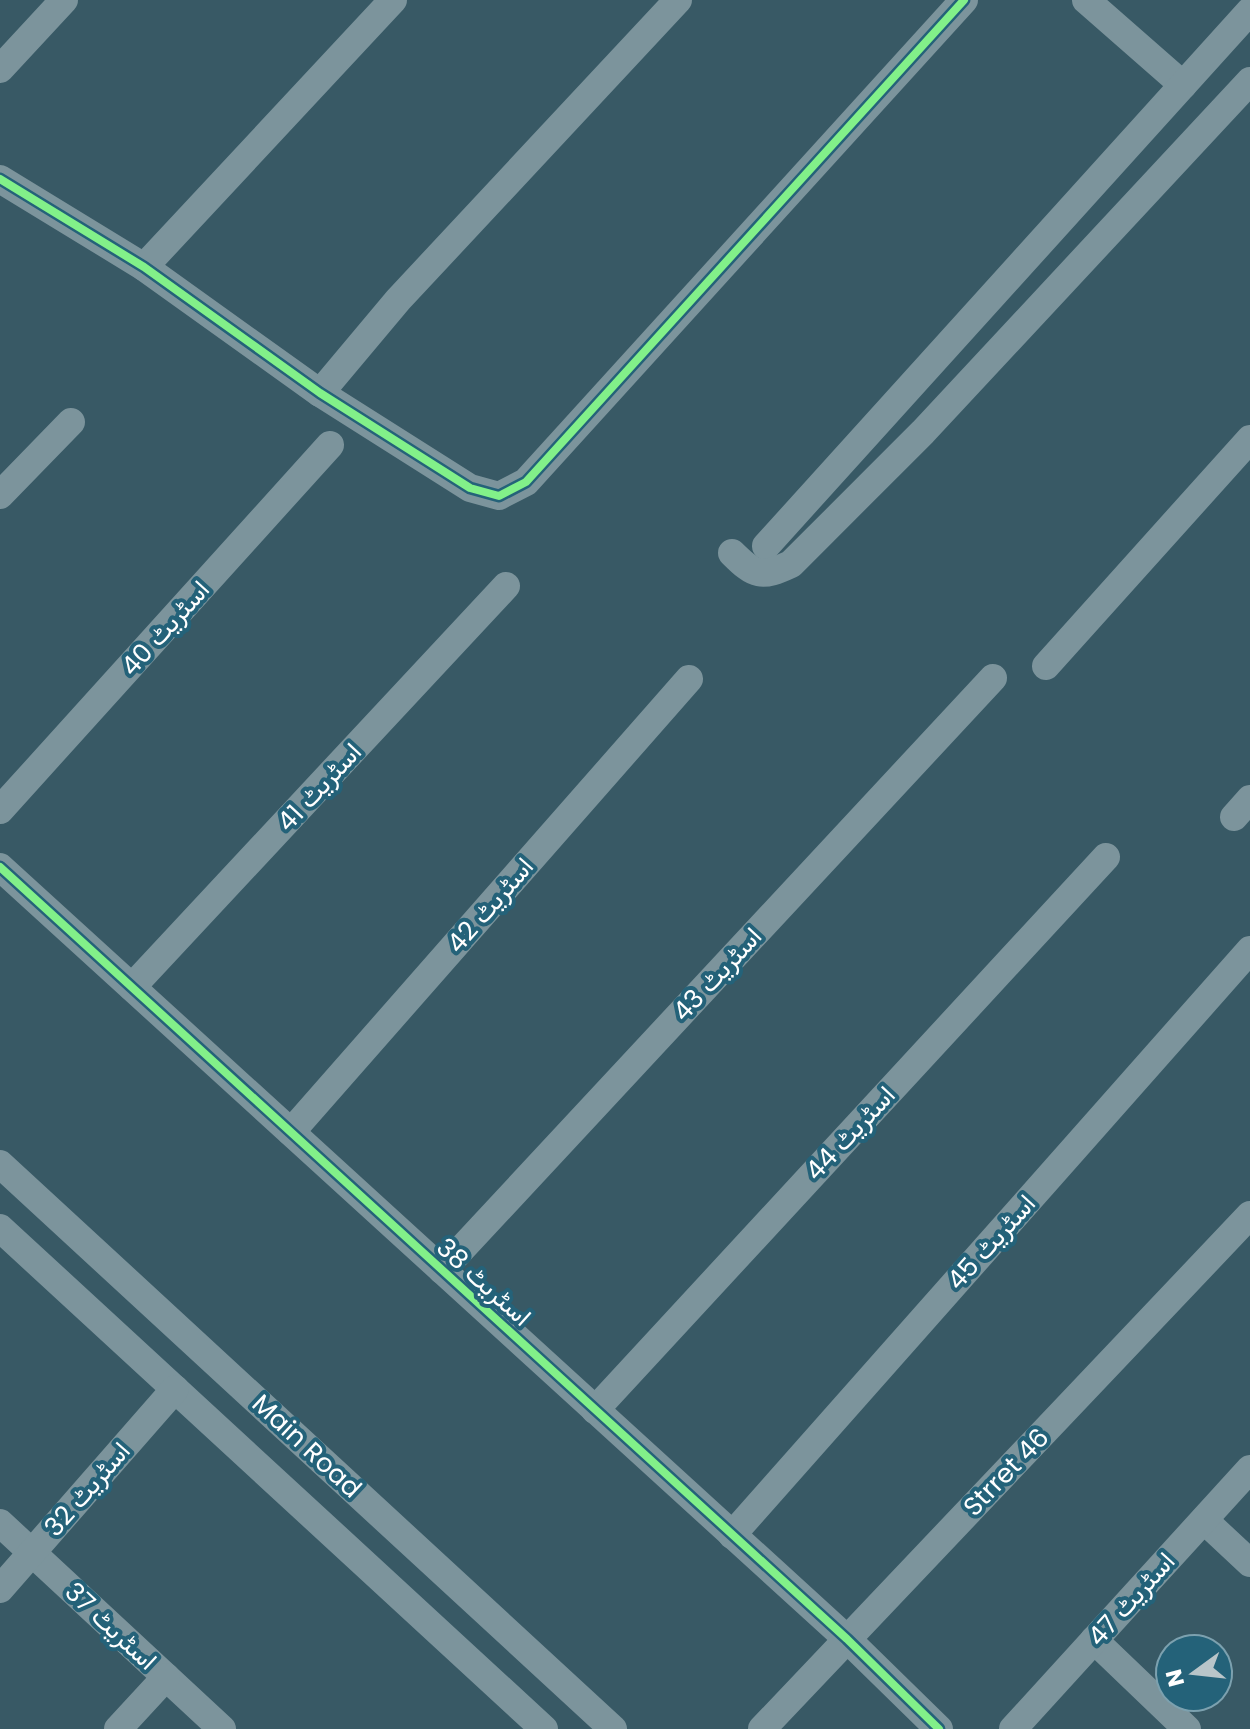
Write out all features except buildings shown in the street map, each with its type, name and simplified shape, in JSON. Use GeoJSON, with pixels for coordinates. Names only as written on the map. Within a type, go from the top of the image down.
{"type":"FeatureCollection","features":[{"type":"Feature","properties":{"kind":"street"},"geometry":{"type":"LineString","coordinates":[[0,69],[64,0]]}},
{"type":"Feature","properties":{"kind":"street"},"geometry":{"type":"LineString","coordinates":[[144,267],[393,0]]}},
{"type":"Feature","properties":{"kind":"street"},"geometry":{"type":"LineString","coordinates":[[320,393],[398,300],[678,0]]}},
{"type":"Feature","properties":{"kind":"street"},"geometry":{"type":"LineString","coordinates":[[0,179],[144,267],[320,393],[470,488],[499,496],[526,482],[964,0]]}},
{"type":"Feature","properties":{"kind":"street"},"geometry":{"type":"LineString","coordinates":[[1086,0],[1183,85]]}},
{"type":"Feature","properties":{"kind":"street"},"geometry":{"type":"LineString","coordinates":[[766,546],[1250,11]]}},
{"type":"Feature","properties":{"kind":"street"},"geometry":{"type":"LineString","coordinates":[[732,553],[750,571],[771,573],[791,564],[923,432],[1250,81]]}},
{"type":"Feature","properties":{"kind":"street"},"geometry":{"type":"LineString","coordinates":[[897,404],[923,432]]}},
{"type":"Feature","properties":{"kind":"street"},"geometry":{"type":"LineString","coordinates":[[0,495],[71,422]]}},
{"type":"Feature","properties":{"kind":"street"},"geometry":{"type":"LineString","coordinates":[[1046,666],[1250,439]]}},
{"type":"Feature","properties":{"kind":"street","name":"اسٹریٹ 40"},"geometry":{"type":"LineString","coordinates":[[0,810],[330,445]]}},
{"type":"Feature","properties":{"kind":"street","name":"اسٹریٹ 41"},"geometry":{"type":"LineString","coordinates":[[132,987],[506,586]]}},
{"type":"Feature","properties":{"kind":"street","name":"اسٹریٹ 43"},"geometry":{"type":"LineString","coordinates":[[442,1270],[993,678]]}},
{"type":"Feature","properties":{"kind":"street","name":"اسٹریٹ 42"},"geometry":{"type":"LineString","coordinates":[[291,1132],[689,679]]}},
{"type":"Feature","properties":{"kind":"street","name":"اسٹریٹ 44"},"geometry":{"type":"LineString","coordinates":[[595,1410],[1106,857]]}},
{"type":"Feature","properties":{"kind":"street","name":"اسٹریٹ 38"},"geometry":{"type":"LineString","coordinates":[[0,867],[847,1639],[939,1729]]}},
{"type":"Feature","properties":{"kind":"street","name":"اسٹریٹ 45"},"geometry":{"type":"LineString","coordinates":[[732,1535],[1250,950]]}},
{"type":"Feature","properties":{"kind":"street","name":"Main Road"},"geometry":{"type":"LineString","coordinates":[[0,1164],[613,1729]]}},
{"type":"Feature","properties":{"kind":"street","name":"Strret 46"},"geometry":{"type":"LineString","coordinates":[[762,1729],[1250,1215]]}},
{"type":"Feature","properties":{"kind":"street","name":"Main Road"},"geometry":{"type":"LineString","coordinates":[[0,1228],[544,1729]]}},
{"type":"Feature","properties":{"kind":"street","name":"اسٹریٹ 32"},"geometry":{"type":"LineString","coordinates":[[0,1589],[175,1389]]}},
{"type":"Feature","properties":{"kind":"street","name":"اسٹریٹ 47"},"geometry":{"type":"LineString","coordinates":[[1013,1729],[1250,1469]]}},
{"type":"Feature","properties":{"kind":"street"},"geometry":{"type":"LineString","coordinates":[[1204,1520],[1250,1563]]}},
{"type":"Feature","properties":{"kind":"street","name":"اسٹریٹ 37"},"geometry":{"type":"LineString","coordinates":[[0,1523],[222,1729]]}},
{"type":"Feature","properties":{"kind":"street"},"geometry":{"type":"LineString","coordinates":[[1094,1640],[1187,1729]]}},
{"type":"Feature","properties":{"kind":"street"},"geometry":{"type":"LineString","coordinates":[[118,1729],[166,1677]]}},
{"type":"Feature","properties":{"kind":"cycle path"},"geometry":{"type":"LineString","coordinates":[[0,179],[144,267],[320,393],[470,488],[499,496],[526,482],[964,0]]}},
{"type":"Feature","properties":{"kind":"cycle path"},"geometry":{"type":"LineString","coordinates":[[0,867],[847,1639],[939,1729]]}}]}
